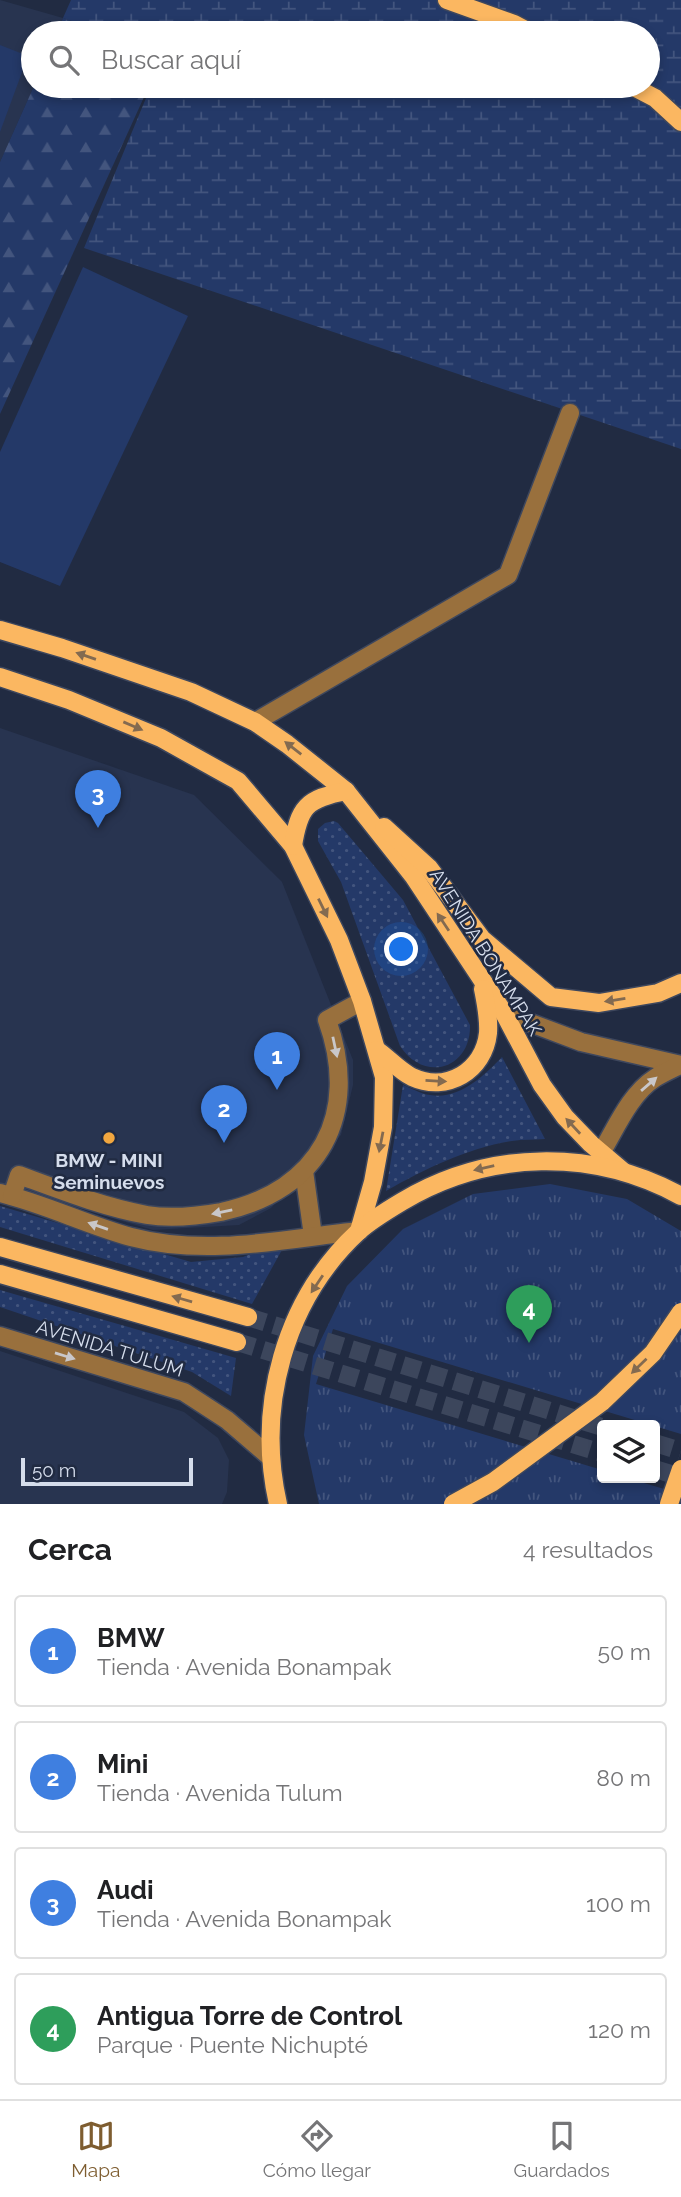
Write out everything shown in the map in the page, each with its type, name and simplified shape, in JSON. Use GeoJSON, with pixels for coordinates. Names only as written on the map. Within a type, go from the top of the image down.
{"type":"FeatureCollection","features":[{"type":"Feature","properties":{"kind":"main road"},"geometry":{"type":"LineString","coordinates":[[447,0],[506,21]]}},
{"type":"Feature","properties":{"kind":"main road"},"geometry":{"type":"LineString","coordinates":[[656,98],[681,122]]}},
{"type":"Feature","properties":{"kind":"main road","name":"AVENIDA BONAMPAK"},"geometry":{"type":"LineString","coordinates":[[0,630],[191,692],[255,722],[346,791],[414,877],[504,1013],[542,1085],[565,1117],[624,1172]]}},
{"type":"Feature","properties":{"kind":"main road"},"geometry":{"type":"LineString","coordinates":[[0,677],[69,699],[162,738],[238,781],[293,846],[339,940],[362,1001],[384,1077],[383,1127],[373,1182],[359,1231]]}},
{"type":"Feature","properties":{"kind":"main road"},"geometry":{"type":"LineString","coordinates":[[293,846],[299,815],[307,805],[346,791],[429,868],[482,939],[551,997],[599,1003],[658,993],[681,984]]}},
{"type":"Feature","properties":{"kind":"main road"},"geometry":{"type":"LineString","coordinates":[[377,1050],[411,1077],[433,1083],[453,1081],[471,1070],[488,1035],[488,1013],[481,979]]}},
{"type":"Feature","properties":{"kind":"main road"},"geometry":{"type":"LineString","coordinates":[[278,1504],[270,1457],[273,1398],[287,1341],[318,1281],[359,1231],[421,1190],[486,1167],[520,1162],[590,1164],[624,1172],[681,1196]]}},
{"type":"Feature","properties":{"kind":"main road"},"geometry":{"type":"LineString","coordinates":[[0,1247],[248,1317]]}},
{"type":"Feature","properties":{"kind":"main road","name":"AVENIDA TULUM"},"geometry":{"type":"LineString","coordinates":[[0,1274],[237,1342]]}},
{"type":"Feature","properties":{"kind":"main road"},"geometry":{"type":"LineString","coordinates":[[453,1504],[494,1482],[603,1402],[653,1353],[681,1312]]}},
{"type":"Feature","properties":{"kind":"main road"},"geometry":{"type":"LineString","coordinates":[[669,1504],[681,1469]]}},
{"type":"Feature","properties":{"kind":"street"},"geometry":{"type":"LineString","coordinates":[[255,722],[508,575],[570,413]]}},
{"type":"Feature","properties":{"kind":"street"},"geometry":{"type":"LineString","coordinates":[[359,1231],[221,1246],[166,1243],[132,1237],[6,1194],[19,1175],[139,1213],[205,1215],[259,1202],[304,1171],[331,1132],[338,1107],[340,1078],[336,1044],[327,1020],[362,1001]]}},
{"type":"Feature","properties":{"kind":"street"},"geometry":{"type":"LineString","coordinates":[[504,1013],[591,1045],[680,1065]]}},
{"type":"Feature","properties":{"kind":"street"},"geometry":{"type":"LineString","coordinates":[[601,1153],[640,1091],[653,1079],[680,1065]]}},
{"type":"Feature","properties":{"kind":"street"},"geometry":{"type":"LineString","coordinates":[[304,1171],[313,1236]]}},
{"type":"Feature","properties":{"kind":"street"},"geometry":{"type":"LineString","coordinates":[[132,1237],[139,1213]]}},
{"type":"Feature","properties":{"kind":"street","name":"AVENIDA TULUM"},"geometry":{"type":"LineString","coordinates":[[0,1336],[184,1392],[226,1420],[270,1457]]}},
{"type":"Feature","properties":{"kind":"shaded area"},"geometry":{"type":"Polygon","coordinates":[[[0,0],[63,18],[62,21],[21,21],[21,98],[29,98],[0,162],[0,0]]]}},
{"type":"Feature","properties":{"kind":"shaded area"},"geometry":{"type":"Polygon","coordinates":[[[0,728],[194,795],[282,882],[353,1060],[353,1085],[341,1135],[271,1208],[239,1225],[153,1230],[0,1185],[0,728]]]}},
{"type":"Feature","properties":{"kind":"shaded area"},"geometry":{"type":"Polygon","coordinates":[[[0,1351],[184,1412],[218,1438],[229,1460],[227,1492],[222,1504],[0,1504],[0,1351]]]}},
{"type":"Feature","properties":{"kind":"green space"},"geometry":{"type":"Polygon","coordinates":[[[71,0],[681,0],[681,449],[84,248],[146,98],[660,98],[660,21],[72,21],[63,18],[71,0]]]}},
{"type":"Feature","properties":{"kind":"green space"},"geometry":{"type":"Polygon","coordinates":[[[0,45],[21,53],[21,75],[0,132],[0,45]]]}},
{"type":"Feature","properties":{"kind":"green space"},"geometry":{"type":"Polygon","coordinates":[[[29,98],[144,98],[0,414],[0,162],[29,98]]]}},
{"type":"Feature","properties":{"kind":"green space"},"geometry":{"type":"Polygon","coordinates":[[[83,267],[188,316],[60,586],[0,562],[0,452],[83,267]]]}},
{"type":"Feature","properties":{"kind":"green space"},"geometry":{"type":"Polygon","coordinates":[[[334,821],[403,900],[470,1025],[463,1052],[455,1061],[444,1066],[421,1065],[410,1058],[400,1046],[341,882],[318,841],[318,829],[325,823],[334,821]]]}},
{"type":"Feature","properties":{"kind":"green space"},"geometry":{"type":"Polygon","coordinates":[[[502,1057],[545,1139],[516,1140],[463,1154],[431,1167],[386,1191],[403,1085],[427,1094],[451,1094],[479,1079],[502,1057]]]}},
{"type":"Feature","properties":{"kind":"green space"},"geometry":{"type":"Polygon","coordinates":[[[550,1184],[627,1199],[681,1231],[681,1434],[660,1428],[660,1420],[635,1420],[333,1329],[316,1384],[597,1468],[597,1483],[644,1483],[681,1494],[681,1504],[319,1504],[304,1435],[313,1356],[347,1286],[403,1229],[473,1194],[550,1184]]]}},
{"type":"Feature","properties":{"kind":"green space"},"geometry":{"type":"Polygon","coordinates":[[[0,1206],[191,1262],[243,1257],[288,1239],[252,1304],[0,1227],[0,1206]]]}},
{"type":"Feature","properties":{"kind":"green space"},"geometry":{"type":"Polygon","coordinates":[[[0,1290],[236,1358],[231,1396],[192,1372],[0,1307],[0,1290]]]}},
{"type":"Feature","properties":{"kind":"tunnel"},"geometry":{"type":"LineString","coordinates":[[248,1317],[597,1425]]}},
{"type":"Feature","properties":{"kind":"tunnel"},"geometry":{"type":"LineString","coordinates":[[237,1342],[597,1451]]}},
{"type":"Feature","properties":{"kind":"tunnel"},"geometry":{"type":"LineString","coordinates":[[660,1445],[681,1451]]}},
{"type":"Feature","properties":{"kind":"tunnel"},"geometry":{"type":"LineString","coordinates":[[660,1471],[681,1477]]}},
{"type":"Feature","properties":{"kind":"place","name":"Audi"},"geometry":{"type":"Point","coordinates":[98,828]}},
{"type":"Feature","properties":{"kind":"place","name":"BMW"},"geometry":{"type":"Point","coordinates":[277,1090]}},
{"type":"Feature","properties":{"kind":"place","name":"BMW - MINI Seminuevos"},"geometry":{"type":"Point","coordinates":[109,1138]}},
{"type":"Feature","properties":{"kind":"place","name":"Mini"},"geometry":{"type":"Point","coordinates":[224,1143]}},
{"type":"Feature","properties":{"kind":"place","name":"Antigua Torre de Control"},"geometry":{"type":"Point","coordinates":[529,1343]}}]}
